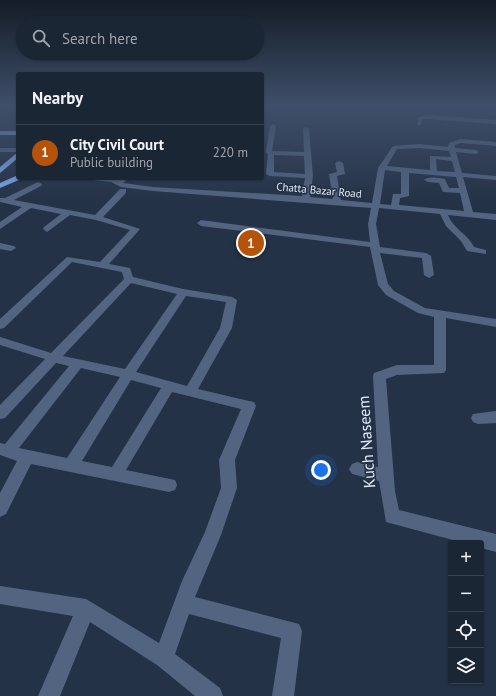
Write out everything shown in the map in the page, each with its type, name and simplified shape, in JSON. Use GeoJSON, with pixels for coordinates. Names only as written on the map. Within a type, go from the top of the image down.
{"type":"FeatureCollection","features":[{"type":"Feature","properties":{"kind":"highway"},"geometry":{"type":"LineString","coordinates":[[0,171],[16,154]]}},
{"type":"Feature","properties":{"kind":"highway"},"geometry":{"type":"LineString","coordinates":[[0,185],[16,179]]}},
{"type":"Feature","properties":{"kind":"street"},"geometry":{"type":"LineString","coordinates":[[272,137],[269,152],[271,153],[270,174],[309,176]]}},
{"type":"Feature","properties":{"kind":"street"},"geometry":{"type":"LineString","coordinates":[[306,137],[309,176],[306,199]]}},
{"type":"Feature","properties":{"kind":"street"},"geometry":{"type":"LineString","coordinates":[[469,214],[451,144],[457,142],[496,144]]}},
{"type":"Feature","properties":{"kind":"street"},"geometry":{"type":"LineString","coordinates":[[476,152],[452,148],[419,146],[395,147],[382,168],[377,207],[372,224],[374,247],[383,285],[390,293],[422,311],[496,323]]}},
{"type":"Feature","properties":{"kind":"street"},"geometry":{"type":"LineString","coordinates":[[0,150],[16,153]]}},
{"type":"Feature","properties":{"kind":"street"},"geometry":{"type":"LineString","coordinates":[[0,157],[16,153]]}},
{"type":"Feature","properties":{"kind":"street"},"geometry":{"type":"LineString","coordinates":[[271,153],[307,154]]}},
{"type":"Feature","properties":{"kind":"street"},"geometry":{"type":"LineString","coordinates":[[434,173],[432,157],[455,159]]}},
{"type":"Feature","properties":{"kind":"street"},"geometry":{"type":"LineString","coordinates":[[338,203],[333,174],[341,174],[339,164]]}},
{"type":"Feature","properties":{"kind":"street"},"geometry":{"type":"LineString","coordinates":[[382,168],[405,170],[422,177],[442,181],[445,190],[464,191]]}},
{"type":"Feature","properties":{"kind":"street"},"geometry":{"type":"LineString","coordinates":[[395,208],[396,196],[405,196],[405,170]]}},
{"type":"Feature","properties":{"kind":"street"},"geometry":{"type":"LineString","coordinates":[[422,177],[434,173],[496,178]]}},
{"type":"Feature","properties":{"kind":"street","name":"Chatta Bazar Road"},"geometry":{"type":"LineString","coordinates":[[104,180],[128,186],[306,199],[377,207],[496,217]]}},
{"type":"Feature","properties":{"kind":"street","name":"Chatta Bazar Road"},"geometry":{"type":"LineString","coordinates":[[115,182],[140,181],[163,188]]}},
{"type":"Feature","properties":{"kind":"street"},"geometry":{"type":"LineString","coordinates":[[3,201],[38,184]]}},
{"type":"Feature","properties":{"kind":"street"},"geometry":{"type":"LineString","coordinates":[[96,218],[123,191]]}},
{"type":"Feature","properties":{"kind":"street"},"geometry":{"type":"LineString","coordinates":[[3,201],[69,212],[136,229],[101,266]]}},
{"type":"Feature","properties":{"kind":"street"},"geometry":{"type":"LineString","coordinates":[[0,226],[30,205]]}},
{"type":"Feature","properties":{"kind":"street"},"geometry":{"type":"LineString","coordinates":[[47,229],[69,212]]}},
{"type":"Feature","properties":{"kind":"street"},"geometry":{"type":"LineString","coordinates":[[443,212],[446,222],[453,230],[466,239],[470,248],[483,252]]}},
{"type":"Feature","properties":{"kind":"street"},"geometry":{"type":"LineString","coordinates":[[201,223],[374,247],[426,256],[429,275]]}},
{"type":"Feature","properties":{"kind":"street"},"geometry":{"type":"LineString","coordinates":[[0,246],[11,248]]}},
{"type":"Feature","properties":{"kind":"street"},"geometry":{"type":"LineString","coordinates":[[0,325],[70,259],[126,270],[129,279]]}},
{"type":"Feature","properties":{"kind":"street"},"geometry":{"type":"LineString","coordinates":[[129,279],[183,292],[232,300],[226,328],[190,392]]}},
{"type":"Feature","properties":{"kind":"street"},"geometry":{"type":"LineString","coordinates":[[0,414],[129,279]]}},
{"type":"Feature","properties":{"kind":"street"},"geometry":{"type":"LineString","coordinates":[[72,464],[128,374],[183,292]]}},
{"type":"Feature","properties":{"kind":"street","name":"Kuch Naseem"},"geometry":{"type":"LineString","coordinates":[[440,314],[440,370],[397,370],[379,376],[386,476],[392,516],[496,543]]}},
{"type":"Feature","properties":{"kind":"street"},"geometry":{"type":"LineString","coordinates":[[0,341],[54,358],[79,362],[128,374],[190,392],[249,406],[239,427],[227,460],[229,488],[212,535],[183,603],[164,658]]}},
{"type":"Feature","properties":{"kind":"street"},"geometry":{"type":"LineString","coordinates":[[79,362],[3,451],[169,485]]}},
{"type":"Feature","properties":{"kind":"street"},"geometry":{"type":"LineString","coordinates":[[115,475],[169,386]]}},
{"type":"Feature","properties":{"kind":"street"},"geometry":{"type":"LineString","coordinates":[[478,418],[496,417]]}},
{"type":"Feature","properties":{"kind":"street"},"geometry":{"type":"LineString","coordinates":[[0,509],[27,457]]}},
{"type":"Feature","properties":{"kind":"street"},"geometry":{"type":"LineString","coordinates":[[357,469],[386,476]]}},
{"type":"Feature","properties":{"kind":"street"},"geometry":{"type":"LineString","coordinates":[[0,595],[86,608],[164,658],[212,696]]}},
{"type":"Feature","properties":{"kind":"street"},"geometry":{"type":"LineString","coordinates":[[183,603],[292,631],[283,696]]}},
{"type":"Feature","properties":{"kind":"street"},"geometry":{"type":"LineString","coordinates":[[49,696],[86,608]]}},
{"type":"Feature","properties":{"kind":"place","name":"City Civil Court"},"geometry":{"type":"Point","coordinates":[251,243]}}]}
